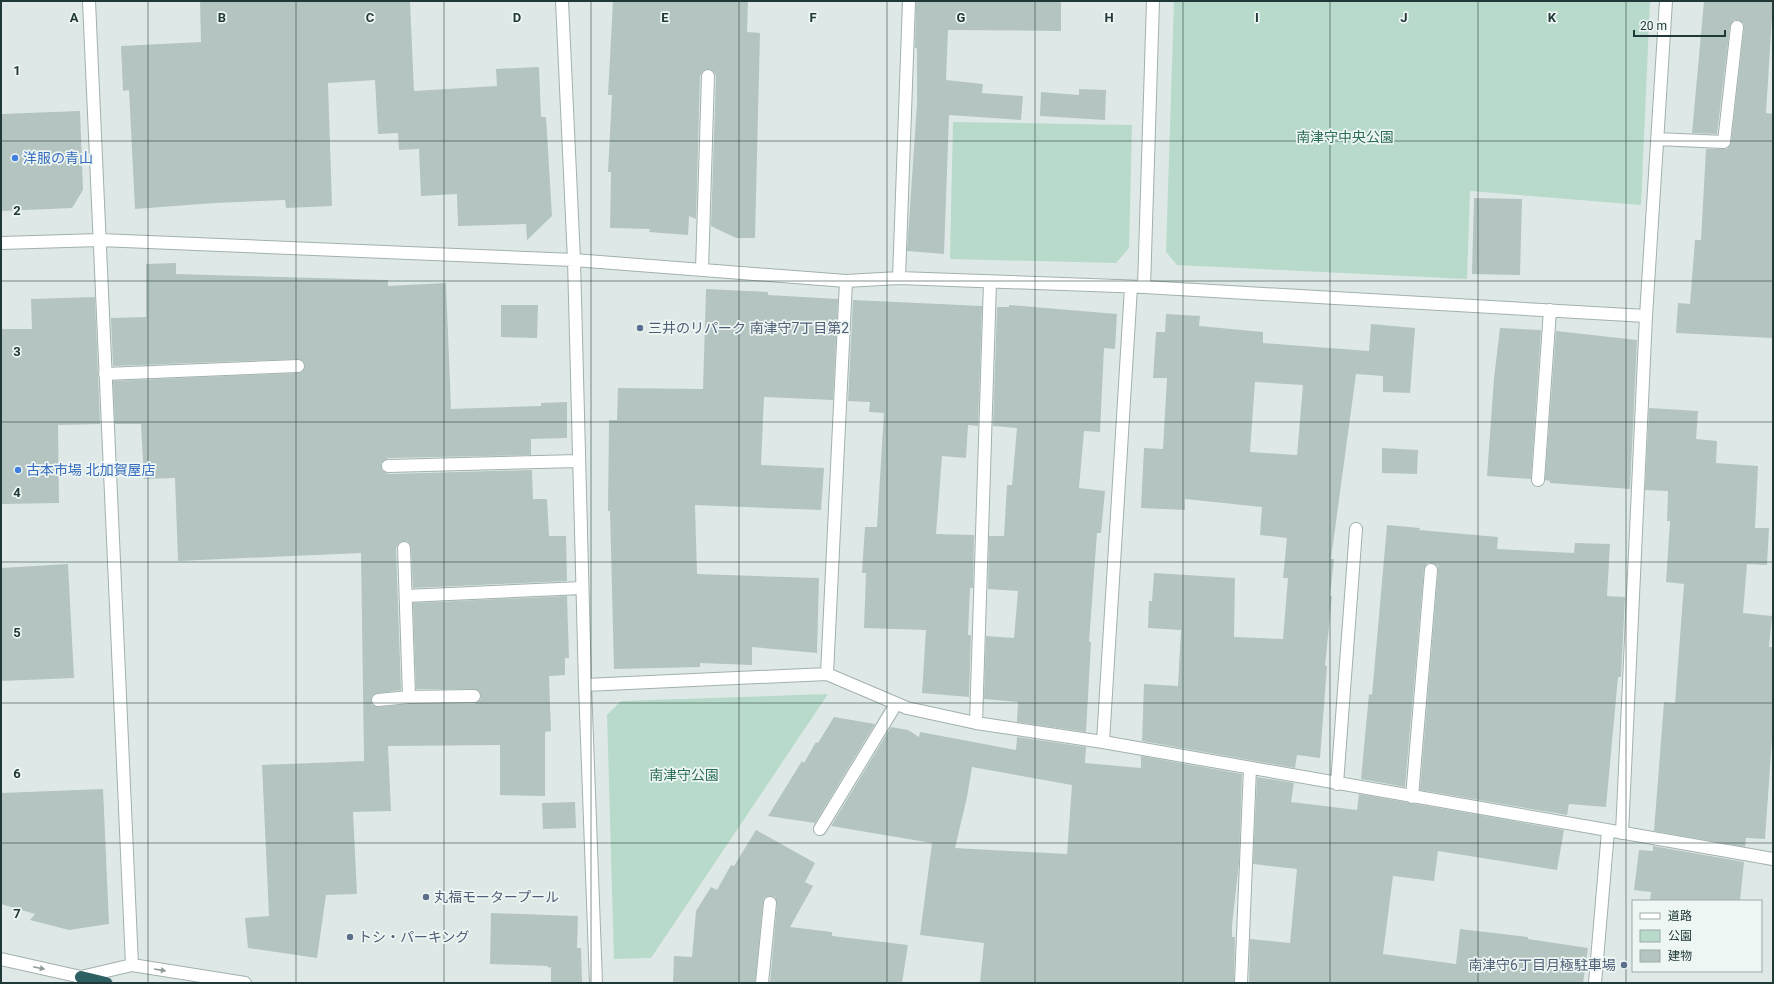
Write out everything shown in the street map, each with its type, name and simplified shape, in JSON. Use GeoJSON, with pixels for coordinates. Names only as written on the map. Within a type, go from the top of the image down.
{"type":"FeatureCollection","features":[{"type":"Feature","properties":{"kind":"highway"},"geometry":{"type":"LineString","coordinates":[[86,980],[106,983]]}},
{"type":"Feature","properties":{"kind":"street"},"geometry":{"type":"LineString","coordinates":[[89,1],[132,965]]}},
{"type":"Feature","properties":{"kind":"street"},"geometry":{"type":"LineString","coordinates":[[562,1],[574,260],[582,588],[596,983]]}},
{"type":"Feature","properties":{"kind":"street"},"geometry":{"type":"LineString","coordinates":[[899,278],[910,1]]}},
{"type":"Feature","properties":{"kind":"street"},"geometry":{"type":"LineString","coordinates":[[1144,287],[1153,1]]}},
{"type":"Feature","properties":{"kind":"street"},"geometry":{"type":"LineString","coordinates":[[1622,833],[1646,316],[1666,1]]}},
{"type":"Feature","properties":{"kind":"street"},"geometry":{"type":"LineString","coordinates":[[1657,139],[1724,142],[1737,27]]}},
{"type":"Feature","properties":{"kind":"street"},"geometry":{"type":"LineString","coordinates":[[702,270],[708,76]]}},
{"type":"Feature","properties":{"kind":"street"},"geometry":{"type":"LineString","coordinates":[[1,243],[100,240],[574,260],[846,281],[899,278],[1144,287],[1646,316]]}},
{"type":"Feature","properties":{"kind":"street"},"geometry":{"type":"LineString","coordinates":[[827,674],[846,281]]}},
{"type":"Feature","properties":{"kind":"street"},"geometry":{"type":"LineString","coordinates":[[976,723],[990,282]]}},
{"type":"Feature","properties":{"kind":"street"},"geometry":{"type":"LineString","coordinates":[[1103,742],[1131,287]]}},
{"type":"Feature","properties":{"kind":"street"},"geometry":{"type":"LineString","coordinates":[[1538,480],[1550,310]]}},
{"type":"Feature","properties":{"kind":"street"},"geometry":{"type":"LineString","coordinates":[[106,374],[298,366]]}},
{"type":"Feature","properties":{"kind":"street"},"geometry":{"type":"LineString","coordinates":[[388,466],[579,461]]}},
{"type":"Feature","properties":{"kind":"street"},"geometry":{"type":"LineString","coordinates":[[1337,784],[1356,529]]}},
{"type":"Feature","properties":{"kind":"street"},"geometry":{"type":"LineString","coordinates":[[404,548],[409,697]]}},
{"type":"Feature","properties":{"kind":"street"},"geometry":{"type":"LineString","coordinates":[[1412,797],[1431,570]]}},
{"type":"Feature","properties":{"kind":"street"},"geometry":{"type":"LineString","coordinates":[[406,596],[582,588]]}},
{"type":"Feature","properties":{"kind":"street"},"geometry":{"type":"LineString","coordinates":[[585,685],[827,674],[906,708],[976,723],[1103,742],[1773,859]]}},
{"type":"Feature","properties":{"kind":"street"},"geometry":{"type":"LineString","coordinates":[[378,700],[409,697],[474,696]]}},
{"type":"Feature","properties":{"kind":"street"},"geometry":{"type":"LineString","coordinates":[[820,829],[896,704]]}},
{"type":"Feature","properties":{"kind":"street"},"geometry":{"type":"LineString","coordinates":[[1241,983],[1250,768]]}},
{"type":"Feature","properties":{"kind":"street"},"geometry":{"type":"LineString","coordinates":[[1595,983],[1608,831]]}},
{"type":"Feature","properties":{"kind":"street"},"geometry":{"type":"LineString","coordinates":[[762,983],[770,903]]}},
{"type":"Feature","properties":{"kind":"street"},"geometry":{"type":"LineString","coordinates":[[1,959],[86,980],[132,965],[245,983]]}},
{"type":"Feature","properties":{"kind":"green space","name":"南津守中央公園"},"geometry":{"type":"Polygon","coordinates":[[[1174,1],[1650,1],[1641,205],[1470,191],[1467,279],[1177,265],[1166,252],[1174,1]]]}},
{"type":"Feature","properties":{"kind":"green space"},"geometry":{"type":"Polygon","coordinates":[[[953,122],[1132,125],[1129,248],[1116,263],[950,259],[953,122]]]}},
{"type":"Feature","properties":{"kind":"green space","name":"南津守公園"},"geometry":{"type":"Polygon","coordinates":[[[828,694],[651,958],[614,959],[607,715],[621,701],[828,694]]]}},
{"type":"Feature","properties":{"kind":"building"},"geometry":{"type":"Polygon","coordinates":[[[200,1],[410,1],[414,91],[497,86],[496,69],[539,67],[541,117],[546,117],[552,216],[527,240],[526,224],[458,226],[457,194],[421,196],[419,149],[399,150],[398,133],[378,134],[375,80],[328,83],[332,206],[286,208],[285,200],[135,209],[129,90],[123,91],[121,46],[201,42],[200,1]]]}},
{"type":"Feature","properties":{"kind":"building"},"geometry":{"type":"Polygon","coordinates":[[[613,1],[748,1],[747,32],[760,33],[755,238],[736,238],[711,226],[716,76],[714,72],[709,69],[704,70],[700,76],[696,219],[689,216],[688,235],[649,232],[650,229],[610,228],[611,172],[608,172],[612,95],[608,95],[613,1]]]}},
{"type":"Feature","properties":{"kind":"building"},"geometry":{"type":"Polygon","coordinates":[[[916,1],[1061,1],[1061,31],[948,30],[946,80],[983,84],[982,93],[1023,96],[1021,120],[949,115],[944,254],[907,251],[917,104],[917,48],[915,48],[916,1]]]}},
{"type":"Feature","properties":{"kind":"building"},"geometry":{"type":"Polygon","coordinates":[[[1704,1],[1773,1],[1766,113],[1773,114],[1773,338],[1676,333],[1678,303],[1690,304],[1695,240],[1701,240],[1706,149],[1727,149],[1731,143],[1744,28],[1744,24],[1738,20],[1734,20],[1730,26],[1717,134],[1692,133],[1704,1]]]}},
{"type":"Feature","properties":{"kind":"building"},"geometry":{"type":"Polygon","coordinates":[[[1079,89],[1106,90],[1105,120],[1040,116],[1041,92],[1079,95],[1079,89]]]}},
{"type":"Feature","properties":{"kind":"building"},"geometry":{"type":"Polygon","coordinates":[[[80,111],[83,190],[72,208],[1,211],[1,114],[80,111]]]}},
{"type":"Feature","properties":{"kind":"building"},"geometry":{"type":"Polygon","coordinates":[[[1474,198],[1522,199],[1520,275],[1472,274],[1474,198]]]}},
{"type":"Feature","properties":{"kind":"building"},"geometry":{"type":"Polygon","coordinates":[[[176,263],[176,274],[388,280],[388,286],[446,283],[451,409],[541,406],[541,403],[567,402],[567,438],[531,439],[531,455],[388,458],[381,463],[382,470],[388,474],[532,470],[533,499],[547,499],[549,536],[566,536],[567,581],[413,588],[411,547],[407,541],[400,542],[396,548],[401,690],[374,694],[371,697],[372,705],[379,707],[409,704],[474,704],[481,699],[480,692],[474,689],[416,689],[413,603],[567,596],[569,658],[565,658],[565,675],[549,676],[551,731],[545,732],[545,796],[500,795],[500,745],[388,746],[391,811],[353,812],[357,894],[326,895],[317,958],[248,948],[245,918],[269,916],[262,765],[364,761],[361,553],[178,561],[175,478],[144,479],[141,424],[115,424],[113,381],[298,373],[302,372],[305,366],[304,362],[298,359],[113,366],[111,318],[146,317],[146,264],[176,263]]]}},
{"type":"Feature","properties":{"kind":"building"},"geometry":{"type":"Polygon","coordinates":[[[706,289],[768,292],[768,295],[838,299],[833,400],[764,397],[761,465],[824,468],[821,510],[695,505],[697,574],[819,578],[817,653],[752,647],[752,665],[700,663],[700,667],[614,669],[610,511],[608,511],[609,420],[617,420],[618,388],[703,389],[706,289]]]}},
{"type":"Feature","properties":{"kind":"building"},"geometry":{"type":"Polygon","coordinates":[[[95,297],[100,424],[58,425],[59,503],[1,504],[1,329],[32,329],[31,299],[95,297]]]}},
{"type":"Feature","properties":{"kind":"building"},"geometry":{"type":"Polygon","coordinates":[[[853,300],[982,306],[978,426],[968,425],[966,458],[942,456],[936,534],[974,535],[973,588],[970,588],[968,635],[971,635],[969,697],[922,693],[926,630],[864,628],[866,573],[862,573],[865,527],[877,527],[884,413],[869,412],[870,402],[848,401],[853,300]]]}},
{"type":"Feature","properties":{"kind":"building"},"geometry":{"type":"Polygon","coordinates":[[[501,305],[538,305],[537,338],[501,337],[501,305]]]}},
{"type":"Feature","properties":{"kind":"building"},"geometry":{"type":"Polygon","coordinates":[[[1009,305],[1117,314],[1115,349],[1104,348],[1100,432],[1084,431],[1079,488],[1105,491],[1101,533],[1097,533],[1089,642],[1091,642],[1086,732],[1017,722],[1018,702],[984,699],[986,636],[1014,638],[1018,591],[988,589],[989,536],[1004,536],[1007,485],[1012,485],[1017,428],[993,426],[997,307],[1009,307],[1009,305]]]}},
{"type":"Feature","properties":{"kind":"building"},"geometry":{"type":"Polygon","coordinates":[[[1166,314],[1200,316],[1199,326],[1263,332],[1263,343],[1369,351],[1371,324],[1415,328],[1410,393],[1383,392],[1383,376],[1356,374],[1331,559],[1334,559],[1330,596],[1332,596],[1325,666],[1327,666],[1320,758],[1297,755],[1295,768],[1142,741],[1144,684],[1178,686],[1181,630],[1148,628],[1149,601],[1152,601],[1154,573],[1235,578],[1234,637],[1283,639],[1288,578],[1283,578],[1287,538],[1260,535],[1262,507],[1185,499],[1185,510],[1141,508],[1144,448],[1163,449],[1167,378],[1153,378],[1156,332],[1165,332],[1166,314]],[[1255,382],[1250,452],[1297,455],[1303,385],[1255,382]]]}},
{"type":"Feature","properties":{"kind":"building"},"geometry":{"type":"Polygon","coordinates":[[[1500,328],[1541,330],[1531,479],[1487,476],[1494,378],[1500,328]]]}},
{"type":"Feature","properties":{"kind":"building"},"geometry":{"type":"Polygon","coordinates":[[[1556,331],[1637,340],[1630,489],[1550,483],[1550,481],[1545,480],[1556,331]]]}},
{"type":"Feature","properties":{"kind":"building"},"geometry":{"type":"Polygon","coordinates":[[[1649,408],[1698,411],[1696,439],[1717,441],[1716,463],[1758,466],[1755,528],[1769,528],[1767,565],[1747,564],[1743,613],[1772,616],[1769,647],[1773,647],[1773,725],[1765,839],[1746,838],[1745,847],[1654,831],[1664,702],[1675,703],[1684,584],[1666,582],[1670,521],[1667,521],[1668,491],[1645,490],[1649,408]]]}},
{"type":"Feature","properties":{"kind":"building"},"geometry":{"type":"Polygon","coordinates":[[[1382,448],[1418,450],[1417,474],[1382,473],[1382,448]]]}},
{"type":"Feature","properties":{"kind":"building"},"geometry":{"type":"Polygon","coordinates":[[[1387,525],[1420,528],[1419,530],[1498,537],[1497,549],[1574,553],[1575,543],[1610,544],[1607,596],[1625,597],[1621,677],[1618,677],[1606,807],[1569,804],[1567,815],[1420,790],[1438,571],[1438,566],[1432,563],[1427,563],[1424,569],[1405,787],[1361,779],[1369,694],[1372,695],[1387,525]]]}},
{"type":"Feature","properties":{"kind":"building"},"geometry":{"type":"Polygon","coordinates":[[[68,564],[74,678],[1,681],[1,568],[68,564]]]}},
{"type":"Feature","properties":{"kind":"building"},"geometry":{"type":"Polygon","coordinates":[[[834,717],[875,724],[815,823],[768,816],[802,761],[804,763],[816,742],[818,743],[834,717]]]}},
{"type":"Feature","properties":{"kind":"building"},"geometry":{"type":"Polygon","coordinates":[[[891,727],[908,730],[919,737],[920,732],[1016,750],[1017,737],[1086,747],[1085,763],[1141,768],[1141,756],[1242,774],[1239,863],[1232,925],[1232,937],[1235,937],[1234,983],[980,983],[984,943],[920,935],[932,843],[831,826],[891,727]],[[972,767],[967,797],[955,848],[1067,854],[1072,785],[972,767]]]}},
{"type":"Feature","properties":{"kind":"building"},"geometry":{"type":"Polygon","coordinates":[[[1257,777],[1294,783],[1291,802],[1357,810],[1359,794],[1564,830],[1557,870],[1438,851],[1434,881],[1393,876],[1383,954],[1456,964],[1460,929],[1528,937],[1528,939],[1588,948],[1583,983],[1249,983],[1250,939],[1290,943],[1297,869],[1253,864],[1257,777]]]}},
{"type":"Feature","properties":{"kind":"building"},"geometry":{"type":"Polygon","coordinates":[[[103,789],[109,924],[69,930],[30,920],[35,914],[1,904],[1,793],[103,789]]]}},
{"type":"Feature","properties":{"kind":"building"},"geometry":{"type":"Polygon","coordinates":[[[575,802],[576,828],[543,829],[542,803],[575,802]]]}},
{"type":"Feature","properties":{"kind":"building"},"geometry":{"type":"Polygon","coordinates":[[[756,830],[815,863],[805,882],[813,886],[790,927],[832,932],[832,936],[908,945],[902,983],[770,983],[777,904],[775,897],[770,896],[764,898],[763,902],[755,983],[673,983],[674,956],[692,957],[696,911],[711,887],[717,890],[731,865],[734,866],[756,830]]]}},
{"type":"Feature","properties":{"kind":"building"},"geometry":{"type":"Polygon","coordinates":[[[1653,846],[1744,862],[1740,900],[1650,900],[1651,892],[1634,890],[1639,850],[1653,851],[1653,846]]]}},
{"type":"Feature","properties":{"kind":"building"},"geometry":{"type":"Polygon","coordinates":[[[491,913],[578,916],[577,948],[581,948],[582,983],[551,983],[551,967],[548,968],[548,966],[490,964],[491,913]]]}},
{"type":"Feature","properties":{"kind":"place","name":"洋服の青山"},"geometry":{"type":"Point","coordinates":[15,158]}},
{"type":"Feature","properties":{"kind":"place","name":"三井のリパーク 南津守7丁目第2"},"geometry":{"type":"Point","coordinates":[640,328]}},
{"type":"Feature","properties":{"kind":"place","name":"古本市場 北加賀屋店"},"geometry":{"type":"Point","coordinates":[18,470]}},
{"type":"Feature","properties":{"kind":"place","name":"丸福モータープール"},"geometry":{"type":"Point","coordinates":[426,897]}},
{"type":"Feature","properties":{"kind":"place","name":"トシ・パーキング"},"geometry":{"type":"Point","coordinates":[350,937]}},
{"type":"Feature","properties":{"kind":"place","name":"南津守6丁目月極駐車場"},"geometry":{"type":"Point","coordinates":[1624,965]}}]}
